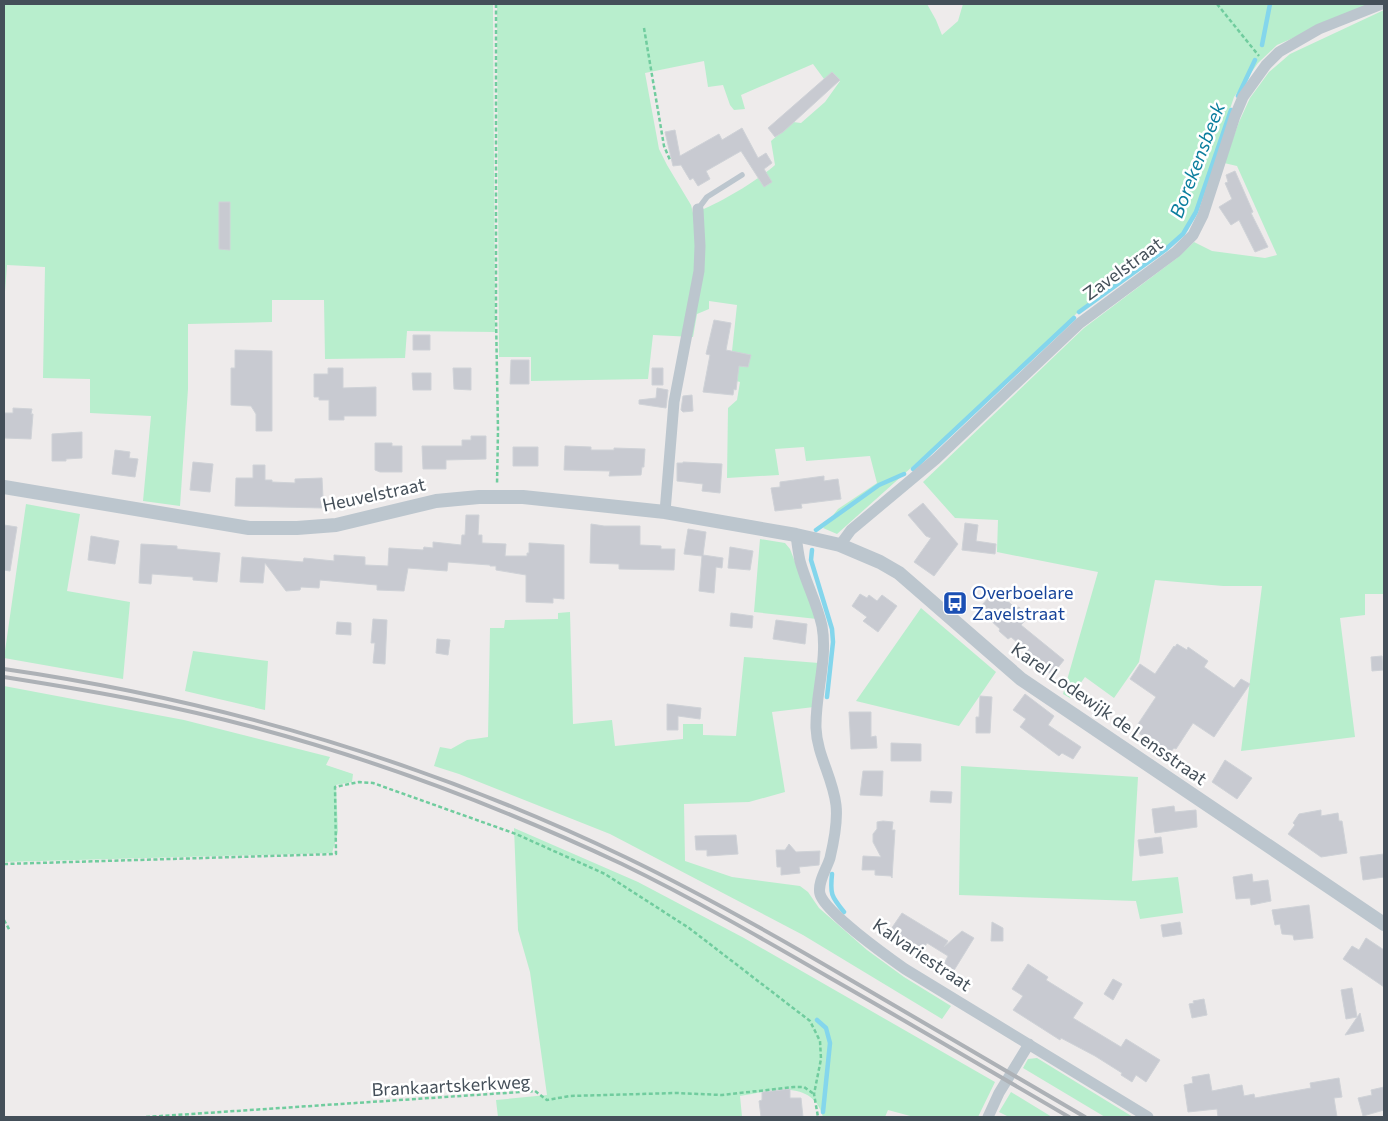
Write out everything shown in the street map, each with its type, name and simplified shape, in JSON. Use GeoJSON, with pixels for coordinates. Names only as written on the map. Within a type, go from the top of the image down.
{"type":"FeatureCollection","features":[{"type":"Feature","properties":{"kind":"street","name":"Zavelstraat"},"geometry":{"type":"LineString","coordinates":[[840,545],[851,530],[936,459],[1080,323],[1176,252],[1193,235],[1203,215],[1243,97],[1266,65],[1280,52],[1319,30],[1382,4]]}},
{"type":"Feature","properties":{"kind":"street"},"geometry":{"type":"LineString","coordinates":[[665,512],[674,402],[699,271],[698,209]]}},
{"type":"Feature","properties":{"kind":"street","name":"Heuvelstraat"},"geometry":{"type":"LineString","coordinates":[[4,487],[249,528],[298,528],[336,525],[436,501],[523,497],[665,512],[796,534],[813,539]]}},
{"type":"Feature","properties":{"kind":"street","name":"Kalvariestraat"},"geometry":{"type":"LineString","coordinates":[[796,534],[800,561],[818,610],[822,628],[823,652],[816,729],[823,762],[834,793],[836,805],[834,837],[820,886],[820,895],[833,911],[866,940],[905,969],[1148,1117]]}},
{"type":"Feature","properties":{"kind":"street","name":"Karel Lodewijk de Lensstraat"},"geometry":{"type":"LineString","coordinates":[[813,539],[840,545],[880,562],[899,573],[1021,679],[1384,924]]}},
{"type":"Feature","properties":{"kind":"street"},"geometry":{"type":"LineString","coordinates":[[988,1117],[999,1093],[1029,1044]]}},
{"type":"Feature","properties":{"kind":"lane"},"geometry":{"type":"LineString","coordinates":[[698,209],[707,196],[742,175]]}},
{"type":"Feature","properties":{"kind":"path"},"geometry":{"type":"LineString","coordinates":[[496,4],[497,497]]}},
{"type":"Feature","properties":{"kind":"path"},"geometry":{"type":"LineString","coordinates":[[1217,4],[1266,65]]}},
{"type":"Feature","properties":{"kind":"path"},"geometry":{"type":"LineString","coordinates":[[644,28],[664,146],[670,160]]}},
{"type":"Feature","properties":{"kind":"path"},"geometry":{"type":"LineString","coordinates":[[4,864],[336,854],[336,787],[359,782],[373,783],[516,834],[605,874],[689,928],[810,1021],[820,1040],[821,1059],[814,1094],[818,1117]]}},
{"type":"Feature","properties":{"kind":"path"},"geometry":{"type":"LineString","coordinates":[[4,920],[10,931]]}},
{"type":"Feature","properties":{"kind":"path","name":"Brankaartskerkweg"},"geometry":{"type":"LineString","coordinates":[[146,1117],[535,1091],[547,1100],[589,1095],[676,1093],[722,1095],[794,1087],[804,1087],[814,1094]]}},
{"type":"Feature","properties":{"kind":"path"},"geometry":{"type":"LineString","coordinates":[[243,1111],[243,1117]]}},
{"type":"Feature","properties":{"kind":"green space"},"geometry":{"type":"Polygon","coordinates":[[[4,4],[493,4],[495,332],[407,331],[405,358],[325,359],[324,300],[272,300],[272,322],[188,324],[188,389],[180,506],[143,501],[151,416],[90,413],[90,379],[43,378],[45,267],[7,265],[4,305],[4,4]]]}},
{"type":"Feature","properties":{"kind":"green space"},"geometry":{"type":"Polygon","coordinates":[[[497,4],[927,4],[942,35],[958,21],[963,4],[1371,4],[1277,45],[1258,63],[1234,97],[1197,208],[1180,236],[1165,251],[1077,313],[1018,372],[837,534],[823,528],[838,509],[877,483],[870,456],[806,461],[804,447],[775,449],[779,475],[727,478],[728,408],[737,400],[740,382],[729,379],[737,305],[709,301],[709,309],[697,314],[693,337],[653,335],[648,379],[531,381],[531,357],[499,357],[497,4]],[[704,61],[645,73],[659,149],[691,205],[693,213],[713,205],[736,192],[775,165],[771,141],[793,122],[801,123],[825,102],[840,81],[824,79],[813,64],[741,95],[745,109],[734,110],[730,105],[723,85],[708,87],[704,61]]]}},
{"type":"Feature","properties":{"kind":"green space"},"geometry":{"type":"Polygon","coordinates":[[[1384,10],[1384,594],[1365,594],[1365,615],[1340,618],[1355,737],[1241,751],[1262,586],[1223,586],[1155,580],[1139,662],[1114,698],[1085,677],[1070,698],[1063,694],[1098,572],[997,552],[998,520],[955,518],[923,482],[1084,328],[1177,258],[1194,242],[1212,251],[1265,258],[1277,255],[1237,166],[1224,163],[1239,122],[1250,98],[1269,72],[1290,54],[1384,10]]]}},
{"type":"Feature","properties":{"kind":"green space"},"geometry":{"type":"Polygon","coordinates":[[[26,504],[80,514],[67,591],[130,602],[123,679],[4,658],[26,504]]]}},
{"type":"Feature","properties":{"kind":"green space"},"geometry":{"type":"Polygon","coordinates":[[[760,539],[785,543],[790,549],[817,619],[754,612],[760,539]]]}},
{"type":"Feature","properties":{"kind":"green space"},"geometry":{"type":"Polygon","coordinates":[[[921,608],[996,672],[959,726],[856,701],[921,608]]]}},
{"type":"Feature","properties":{"kind":"green space"},"geometry":{"type":"Polygon","coordinates":[[[570,612],[573,724],[612,720],[615,746],[683,739],[683,724],[703,724],[703,735],[736,736],[744,657],[819,663],[814,707],[772,712],[785,792],[749,802],[684,804],[685,861],[732,877],[800,886],[808,892],[819,908],[867,950],[904,977],[951,1006],[942,1019],[803,935],[610,834],[459,774],[434,766],[440,747],[451,749],[467,740],[488,737],[490,628],[504,628],[505,620],[558,619],[558,613],[570,612]]]}},
{"type":"Feature","properties":{"kind":"green space"},"geometry":{"type":"Polygon","coordinates":[[[193,651],[268,661],[265,710],[185,691],[193,651]]]}},
{"type":"Feature","properties":{"kind":"green space"},"geometry":{"type":"Polygon","coordinates":[[[4,686],[184,720],[330,757],[326,765],[353,774],[352,782],[336,785],[338,832],[332,853],[4,862],[4,686]]]}},
{"type":"Feature","properties":{"kind":"green space"},"geometry":{"type":"Polygon","coordinates":[[[961,766],[1138,777],[1132,881],[1178,877],[1183,913],[1140,919],[1136,901],[959,895],[961,766]]]}},
{"type":"Feature","properties":{"kind":"green space"},"geometry":{"type":"Polygon","coordinates":[[[514,828],[638,882],[744,938],[995,1082],[978,1117],[914,1117],[888,1110],[885,1117],[823,1117],[818,1105],[810,1097],[800,1092],[777,1090],[740,1096],[742,1117],[498,1117],[496,1100],[547,1095],[530,972],[518,930],[514,828]]]}},
{"type":"Feature","properties":{"kind":"green space"},"geometry":{"type":"Polygon","coordinates":[[[1037,1058],[1133,1117],[1105,1117],[1023,1068],[1028,1059],[1037,1058]]]}},
{"type":"Feature","properties":{"kind":"green space"},"geometry":{"type":"Polygon","coordinates":[[[1011,1092],[1052,1117],[1009,1117],[999,1112],[1011,1092]]]}},
{"type":"Feature","properties":{"kind":"building"},"geometry":{"type":"Polygon","coordinates":[[[832,72],[840,80],[783,132],[775,137],[768,128],[832,72]]]}},
{"type":"Feature","properties":{"kind":"building"},"geometry":{"type":"Polygon","coordinates":[[[742,128],[758,158],[766,153],[772,163],[764,169],[772,182],[764,187],[741,151],[706,171],[710,179],[698,186],[693,178],[690,180],[681,165],[673,166],[665,132],[675,130],[680,156],[719,134],[722,140],[742,128]]]}},
{"type":"Feature","properties":{"kind":"building"},"geometry":{"type":"Polygon","coordinates":[[[1235,171],[1253,212],[1251,213],[1268,247],[1255,252],[1239,220],[1231,225],[1219,207],[1232,199],[1225,183],[1228,182],[1226,175],[1235,171]]]}},
{"type":"Feature","properties":{"kind":"building"},"geometry":{"type":"Polygon","coordinates":[[[219,202],[230,202],[230,250],[219,249],[219,202]]]}},
{"type":"Feature","properties":{"kind":"building"},"geometry":{"type":"Polygon","coordinates":[[[714,320],[731,323],[726,350],[751,355],[748,367],[739,366],[736,390],[734,389],[733,395],[703,392],[710,355],[706,354],[714,320]]]}},
{"type":"Feature","properties":{"kind":"building"},"geometry":{"type":"Polygon","coordinates":[[[413,335],[430,335],[430,350],[413,350],[413,335]]]}},
{"type":"Feature","properties":{"kind":"building"},"geometry":{"type":"Polygon","coordinates":[[[235,350],[272,351],[272,431],[256,431],[256,414],[251,406],[231,405],[231,368],[235,368],[235,350]]]}},
{"type":"Feature","properties":{"kind":"building"},"geometry":{"type":"Polygon","coordinates":[[[511,360],[529,360],[529,384],[510,384],[511,360]]]}},
{"type":"Feature","properties":{"kind":"building"},"geometry":{"type":"Polygon","coordinates":[[[328,368],[343,368],[343,388],[376,387],[376,416],[344,416],[344,420],[329,420],[329,400],[319,400],[319,397],[314,397],[314,374],[328,374],[328,368]]]}},
{"type":"Feature","properties":{"kind":"building"},"geometry":{"type":"Polygon","coordinates":[[[453,368],[471,368],[471,390],[454,389],[453,368]]]}},
{"type":"Feature","properties":{"kind":"building"},"geometry":{"type":"Polygon","coordinates":[[[652,368],[663,368],[663,385],[652,385],[652,368]]]}},
{"type":"Feature","properties":{"kind":"building"},"geometry":{"type":"Polygon","coordinates":[[[412,373],[431,373],[431,390],[413,390],[412,373]]]}},
{"type":"Feature","properties":{"kind":"building"},"geometry":{"type":"Polygon","coordinates":[[[657,388],[668,390],[666,408],[639,404],[639,400],[656,398],[657,388]]]}},
{"type":"Feature","properties":{"kind":"building"},"geometry":{"type":"Polygon","coordinates":[[[692,395],[693,411],[683,412],[681,410],[683,396],[692,395]]]}},
{"type":"Feature","properties":{"kind":"building"},"geometry":{"type":"Polygon","coordinates":[[[13,408],[32,409],[31,439],[4,438],[4,413],[13,413],[13,408]]]}},
{"type":"Feature","properties":{"kind":"building"},"geometry":{"type":"Polygon","coordinates":[[[82,432],[82,458],[52,461],[52,434],[82,432]]]}},
{"type":"Feature","properties":{"kind":"building"},"geometry":{"type":"Polygon","coordinates":[[[471,436],[486,436],[486,459],[446,460],[446,469],[423,469],[422,446],[462,446],[462,440],[471,440],[471,436]]]}},
{"type":"Feature","properties":{"kind":"building"},"geometry":{"type":"Polygon","coordinates":[[[375,443],[392,443],[392,446],[402,446],[402,472],[380,472],[375,470],[375,443]]]}},
{"type":"Feature","properties":{"kind":"building"},"geometry":{"type":"Polygon","coordinates":[[[565,446],[591,447],[591,450],[614,450],[614,448],[645,449],[644,467],[642,467],[641,475],[609,476],[610,471],[564,470],[565,446]]]}},
{"type":"Feature","properties":{"kind":"building"},"geometry":{"type":"Polygon","coordinates":[[[513,447],[538,447],[538,466],[513,466],[513,447]]]}},
{"type":"Feature","properties":{"kind":"building"},"geometry":{"type":"Polygon","coordinates":[[[115,450],[130,452],[129,458],[138,459],[135,477],[112,474],[115,450]]]}},
{"type":"Feature","properties":{"kind":"building"},"geometry":{"type":"Polygon","coordinates":[[[193,462],[213,464],[210,492],[190,490],[193,462]]]}},
{"type":"Feature","properties":{"kind":"building"},"geometry":{"type":"Polygon","coordinates":[[[677,463],[722,464],[720,493],[702,491],[703,484],[677,481],[677,463]]]}},
{"type":"Feature","properties":{"kind":"building"},"geometry":{"type":"Polygon","coordinates":[[[253,465],[265,465],[265,480],[272,480],[272,482],[295,483],[295,479],[322,478],[322,508],[235,506],[236,478],[253,478],[253,465]]]}},
{"type":"Feature","properties":{"kind":"building"},"geometry":{"type":"Polygon","coordinates":[[[824,476],[824,481],[838,479],[841,499],[801,504],[802,508],[775,511],[771,488],[780,487],[780,482],[824,476]]]}},
{"type":"Feature","properties":{"kind":"building"},"geometry":{"type":"Polygon","coordinates":[[[923,503],[958,544],[934,576],[914,562],[931,538],[926,536],[908,515],[923,503]]]}},
{"type":"Feature","properties":{"kind":"building"},"geometry":{"type":"Polygon","coordinates":[[[466,515],[479,515],[478,535],[482,535],[482,543],[506,544],[505,556],[527,556],[527,553],[529,553],[529,543],[564,545],[564,599],[553,598],[553,603],[526,602],[526,575],[496,570],[496,566],[490,565],[448,562],[447,571],[408,568],[404,591],[377,590],[377,585],[320,580],[319,588],[301,587],[300,590],[286,591],[265,563],[263,583],[240,582],[242,557],[303,562],[304,558],[334,561],[334,555],[365,557],[365,565],[388,566],[389,548],[423,550],[424,547],[433,548],[433,542],[461,545],[462,535],[465,535],[466,515]]]}},
{"type":"Feature","properties":{"kind":"building"},"geometry":{"type":"Polygon","coordinates":[[[965,523],[978,525],[976,541],[996,544],[995,554],[962,550],[965,523]]]}},
{"type":"Feature","properties":{"kind":"building"},"geometry":{"type":"Polygon","coordinates":[[[591,524],[640,526],[640,545],[661,546],[661,549],[675,549],[674,570],[619,569],[619,564],[590,563],[591,524]]]}},
{"type":"Feature","properties":{"kind":"building"},"geometry":{"type":"Polygon","coordinates":[[[4,525],[17,527],[10,571],[4,570],[4,525]]]}},
{"type":"Feature","properties":{"kind":"building"},"geometry":{"type":"Polygon","coordinates":[[[688,529],[706,532],[703,555],[723,558],[722,568],[716,567],[714,593],[699,591],[702,556],[684,554],[688,529]]]}},
{"type":"Feature","properties":{"kind":"building"},"geometry":{"type":"Polygon","coordinates":[[[91,536],[119,541],[115,564],[88,560],[91,536]]]}},
{"type":"Feature","properties":{"kind":"building"},"geometry":{"type":"Polygon","coordinates":[[[141,544],[177,546],[177,549],[220,553],[217,582],[193,580],[193,577],[152,574],[151,584],[139,583],[141,544]]]}},
{"type":"Feature","properties":{"kind":"building"},"geometry":{"type":"Polygon","coordinates":[[[730,547],[753,551],[750,570],[728,568],[730,547]]]}},
{"type":"Feature","properties":{"kind":"building"},"geometry":{"type":"Polygon","coordinates":[[[996,590],[1015,608],[1019,607],[1029,616],[1021,625],[1064,660],[1052,675],[1030,657],[1032,655],[1011,637],[1008,639],[999,631],[1000,629],[978,609],[996,590]]]}},
{"type":"Feature","properties":{"kind":"building"},"geometry":{"type":"Polygon","coordinates":[[[860,594],[867,598],[869,595],[877,601],[882,595],[897,606],[878,632],[863,621],[867,617],[852,606],[860,594]]]}},
{"type":"Feature","properties":{"kind":"building"},"geometry":{"type":"Polygon","coordinates":[[[731,613],[753,616],[752,628],[730,626],[731,613]]]}},
{"type":"Feature","properties":{"kind":"building"},"geometry":{"type":"Polygon","coordinates":[[[373,619],[387,620],[385,664],[373,663],[375,643],[371,643],[373,619]]]}},
{"type":"Feature","properties":{"kind":"building"},"geometry":{"type":"Polygon","coordinates":[[[776,620],[807,624],[805,644],[773,639],[776,620]]]}},
{"type":"Feature","properties":{"kind":"building"},"geometry":{"type":"Polygon","coordinates":[[[337,622],[351,623],[351,635],[336,634],[337,622]]]}},
{"type":"Feature","properties":{"kind":"building"},"geometry":{"type":"Polygon","coordinates":[[[437,639],[450,640],[448,655],[436,653],[437,639]]]}},
{"type":"Feature","properties":{"kind":"building"},"geometry":{"type":"Polygon","coordinates":[[[1177,644],[1187,650],[1188,647],[1208,661],[1204,667],[1234,688],[1241,679],[1250,684],[1214,737],[1193,723],[1176,749],[1174,748],[1169,754],[1134,730],[1156,697],[1130,679],[1140,664],[1155,674],[1177,644]]]}},
{"type":"Feature","properties":{"kind":"building"},"geometry":{"type":"Polygon","coordinates":[[[1382,656],[1383,670],[1372,671],[1371,657],[1382,656]]]}},
{"type":"Feature","properties":{"kind":"building"},"geometry":{"type":"Polygon","coordinates":[[[1025,694],[1054,716],[1048,725],[1081,747],[1073,759],[1062,753],[1059,756],[1020,727],[1026,719],[1013,710],[1025,694]]]}},
{"type":"Feature","properties":{"kind":"building"},"geometry":{"type":"Polygon","coordinates":[[[980,696],[992,697],[990,733],[976,733],[976,717],[979,717],[980,696]]]}},
{"type":"Feature","properties":{"kind":"building"},"geometry":{"type":"Polygon","coordinates":[[[667,704],[701,708],[700,719],[678,716],[678,730],[667,730],[667,704]]]}},
{"type":"Feature","properties":{"kind":"building"},"geometry":{"type":"Polygon","coordinates":[[[849,712],[871,712],[871,737],[876,736],[877,748],[851,749],[849,712]]]}},
{"type":"Feature","properties":{"kind":"building"},"geometry":{"type":"Polygon","coordinates":[[[891,743],[921,744],[921,761],[891,761],[891,743]]]}},
{"type":"Feature","properties":{"kind":"building"},"geometry":{"type":"Polygon","coordinates":[[[1225,760],[1252,778],[1237,799],[1212,782],[1225,760]]]}},
{"type":"Feature","properties":{"kind":"building"},"geometry":{"type":"Polygon","coordinates":[[[863,771],[883,771],[882,796],[860,795],[863,771]]]}},
{"type":"Feature","properties":{"kind":"building"},"geometry":{"type":"Polygon","coordinates":[[[931,791],[952,792],[951,803],[930,802],[931,791]]]}},
{"type":"Feature","properties":{"kind":"building"},"geometry":{"type":"Polygon","coordinates":[[[1174,806],[1175,812],[1196,810],[1197,827],[1155,833],[1152,809],[1174,806]]]}},
{"type":"Feature","properties":{"kind":"building"},"geometry":{"type":"Polygon","coordinates":[[[1321,810],[1321,816],[1338,813],[1339,821],[1342,821],[1347,853],[1321,857],[1288,834],[1295,825],[1293,823],[1299,814],[1321,810]]]}},
{"type":"Feature","properties":{"kind":"building"},"geometry":{"type":"Polygon","coordinates":[[[877,822],[893,822],[892,830],[895,830],[892,878],[891,876],[875,875],[875,870],[862,870],[863,856],[881,857],[873,842],[873,834],[877,829],[877,822]]]}},
{"type":"Feature","properties":{"kind":"building"},"geometry":{"type":"Polygon","coordinates":[[[736,835],[738,854],[707,856],[707,850],[696,850],[695,836],[736,835]]]}},
{"type":"Feature","properties":{"kind":"building"},"geometry":{"type":"Polygon","coordinates":[[[1161,837],[1163,853],[1140,856],[1138,840],[1161,837]]]}},
{"type":"Feature","properties":{"kind":"building"},"geometry":{"type":"Polygon","coordinates":[[[789,844],[796,852],[820,851],[819,865],[799,867],[800,873],[781,875],[781,867],[777,867],[776,850],[785,850],[789,844]]]}},
{"type":"Feature","properties":{"kind":"building"},"geometry":{"type":"Polygon","coordinates":[[[1384,854],[1384,877],[1363,880],[1360,857],[1384,854]]]}},
{"type":"Feature","properties":{"kind":"building"},"geometry":{"type":"Polygon","coordinates":[[[1252,874],[1253,882],[1268,880],[1271,901],[1251,905],[1250,898],[1236,899],[1233,877],[1252,874]]]}},
{"type":"Feature","properties":{"kind":"building"},"geometry":{"type":"Polygon","coordinates":[[[1309,905],[1313,938],[1294,940],[1293,935],[1282,934],[1280,924],[1275,925],[1272,910],[1309,905]]]}},
{"type":"Feature","properties":{"kind":"building"},"geometry":{"type":"Polygon","coordinates":[[[902,913],[948,941],[944,947],[962,931],[974,938],[953,972],[943,966],[948,956],[927,943],[923,950],[889,932],[902,913]]]}},
{"type":"Feature","properties":{"kind":"building"},"geometry":{"type":"Polygon","coordinates":[[[992,922],[1003,928],[1003,941],[991,941],[992,922]]]}},
{"type":"Feature","properties":{"kind":"building"},"geometry":{"type":"Polygon","coordinates":[[[1180,922],[1182,934],[1163,937],[1161,925],[1180,922]]]}},
{"type":"Feature","properties":{"kind":"building"},"geometry":{"type":"Polygon","coordinates":[[[1366,938],[1384,950],[1384,987],[1343,959],[1352,946],[1359,950],[1366,938]]]}},
{"type":"Feature","properties":{"kind":"building"},"geometry":{"type":"Polygon","coordinates":[[[1028,964],[1048,977],[1046,980],[1083,1003],[1073,1018],[1121,1047],[1126,1039],[1160,1060],[1146,1082],[1136,1075],[1132,1082],[1121,1075],[1122,1073],[1095,1056],[1061,1038],[1060,1040],[1013,1010],[1023,996],[1012,989],[1028,964]]]}},
{"type":"Feature","properties":{"kind":"building"},"geometry":{"type":"Polygon","coordinates":[[[1113,979],[1122,984],[1113,1000],[1104,994],[1113,979]]]}},
{"type":"Feature","properties":{"kind":"building"},"geometry":{"type":"Polygon","coordinates":[[[1352,988],[1357,1017],[1346,1019],[1341,990],[1352,988]]]}},
{"type":"Feature","properties":{"kind":"building"},"geometry":{"type":"Polygon","coordinates":[[[1204,999],[1207,1015],[1192,1018],[1189,1004],[1194,1003],[1193,1001],[1204,999]]]}},
{"type":"Feature","properties":{"kind":"building"},"geometry":{"type":"Polygon","coordinates":[[[1360,1013],[1364,1031],[1345,1035],[1360,1013]]]}},
{"type":"Feature","properties":{"kind":"building"},"geometry":{"type":"Polygon","coordinates":[[[1209,1074],[1212,1091],[1242,1085],[1244,1096],[1254,1094],[1255,1098],[1311,1088],[1310,1083],[1339,1078],[1342,1097],[1334,1098],[1337,1117],[1218,1117],[1217,1109],[1188,1112],[1184,1085],[1193,1083],[1192,1077],[1209,1074]]]}},
{"type":"Feature","properties":{"kind":"building"},"geometry":{"type":"Polygon","coordinates":[[[1384,1087],[1384,1110],[1363,1116],[1358,1098],[1372,1095],[1371,1090],[1384,1087]]]}},
{"type":"Feature","properties":{"kind":"building"},"geometry":{"type":"Polygon","coordinates":[[[790,1089],[790,1098],[801,1098],[803,1117],[761,1117],[759,1101],[762,1100],[762,1092],[790,1089]]]}},
{"type":"Feature","properties":{"kind":"waterway","name":"Borekensbeek"},"geometry":{"type":"LineString","coordinates":[[1262,45],[1270,4]]}},
{"type":"Feature","properties":{"kind":"waterway","name":"Borekensbeek"},"geometry":{"type":"LineString","coordinates":[[1238,96],[1255,60]]}},
{"type":"Feature","properties":{"kind":"waterway","name":"Borekensbeek"},"geometry":{"type":"LineString","coordinates":[[1079,312],[1165,250],[1183,234],[1196,212],[1231,110]]}},
{"type":"Feature","properties":{"kind":"waterway","name":"Borekensbeek"},"geometry":{"type":"LineString","coordinates":[[913,469],[1074,318]]}},
{"type":"Feature","properties":{"kind":"waterway","name":"Borekensbeek"},"geometry":{"type":"LineString","coordinates":[[816,530],[879,485],[904,474]]}},
{"type":"Feature","properties":{"kind":"waterway","name":"Borekensbeek"},"geometry":{"type":"LineString","coordinates":[[812,550],[811,560],[832,629],[833,642],[827,697]]}},
{"type":"Feature","properties":{"kind":"waterway","name":"Borekensbeek"},"geometry":{"type":"LineString","coordinates":[[832,874],[832,894],[844,912]]}},
{"type":"Feature","properties":{"kind":"waterway","name":"Borekensbeek"},"geometry":{"type":"LineString","coordinates":[[817,1020],[826,1028],[830,1043],[823,1112]]}},
{"type":"Feature","properties":{"kind":"railway"},"geometry":{"type":"LineString","coordinates":[[4,669],[164,698],[322,739],[476,792],[551,823],[654,871],[738,916],[1085,1117]]}},
{"type":"Feature","properties":{"kind":"railway"},"geometry":{"type":"LineString","coordinates":[[4,677],[136,700],[261,729],[384,767],[504,812],[622,864],[702,905],[1069,1117]]}},
{"type":"Feature","properties":{"kind":"place","name":"Overboelare Zavelstraat"},"geometry":{"type":"Point","coordinates":[955,603]}}]}
